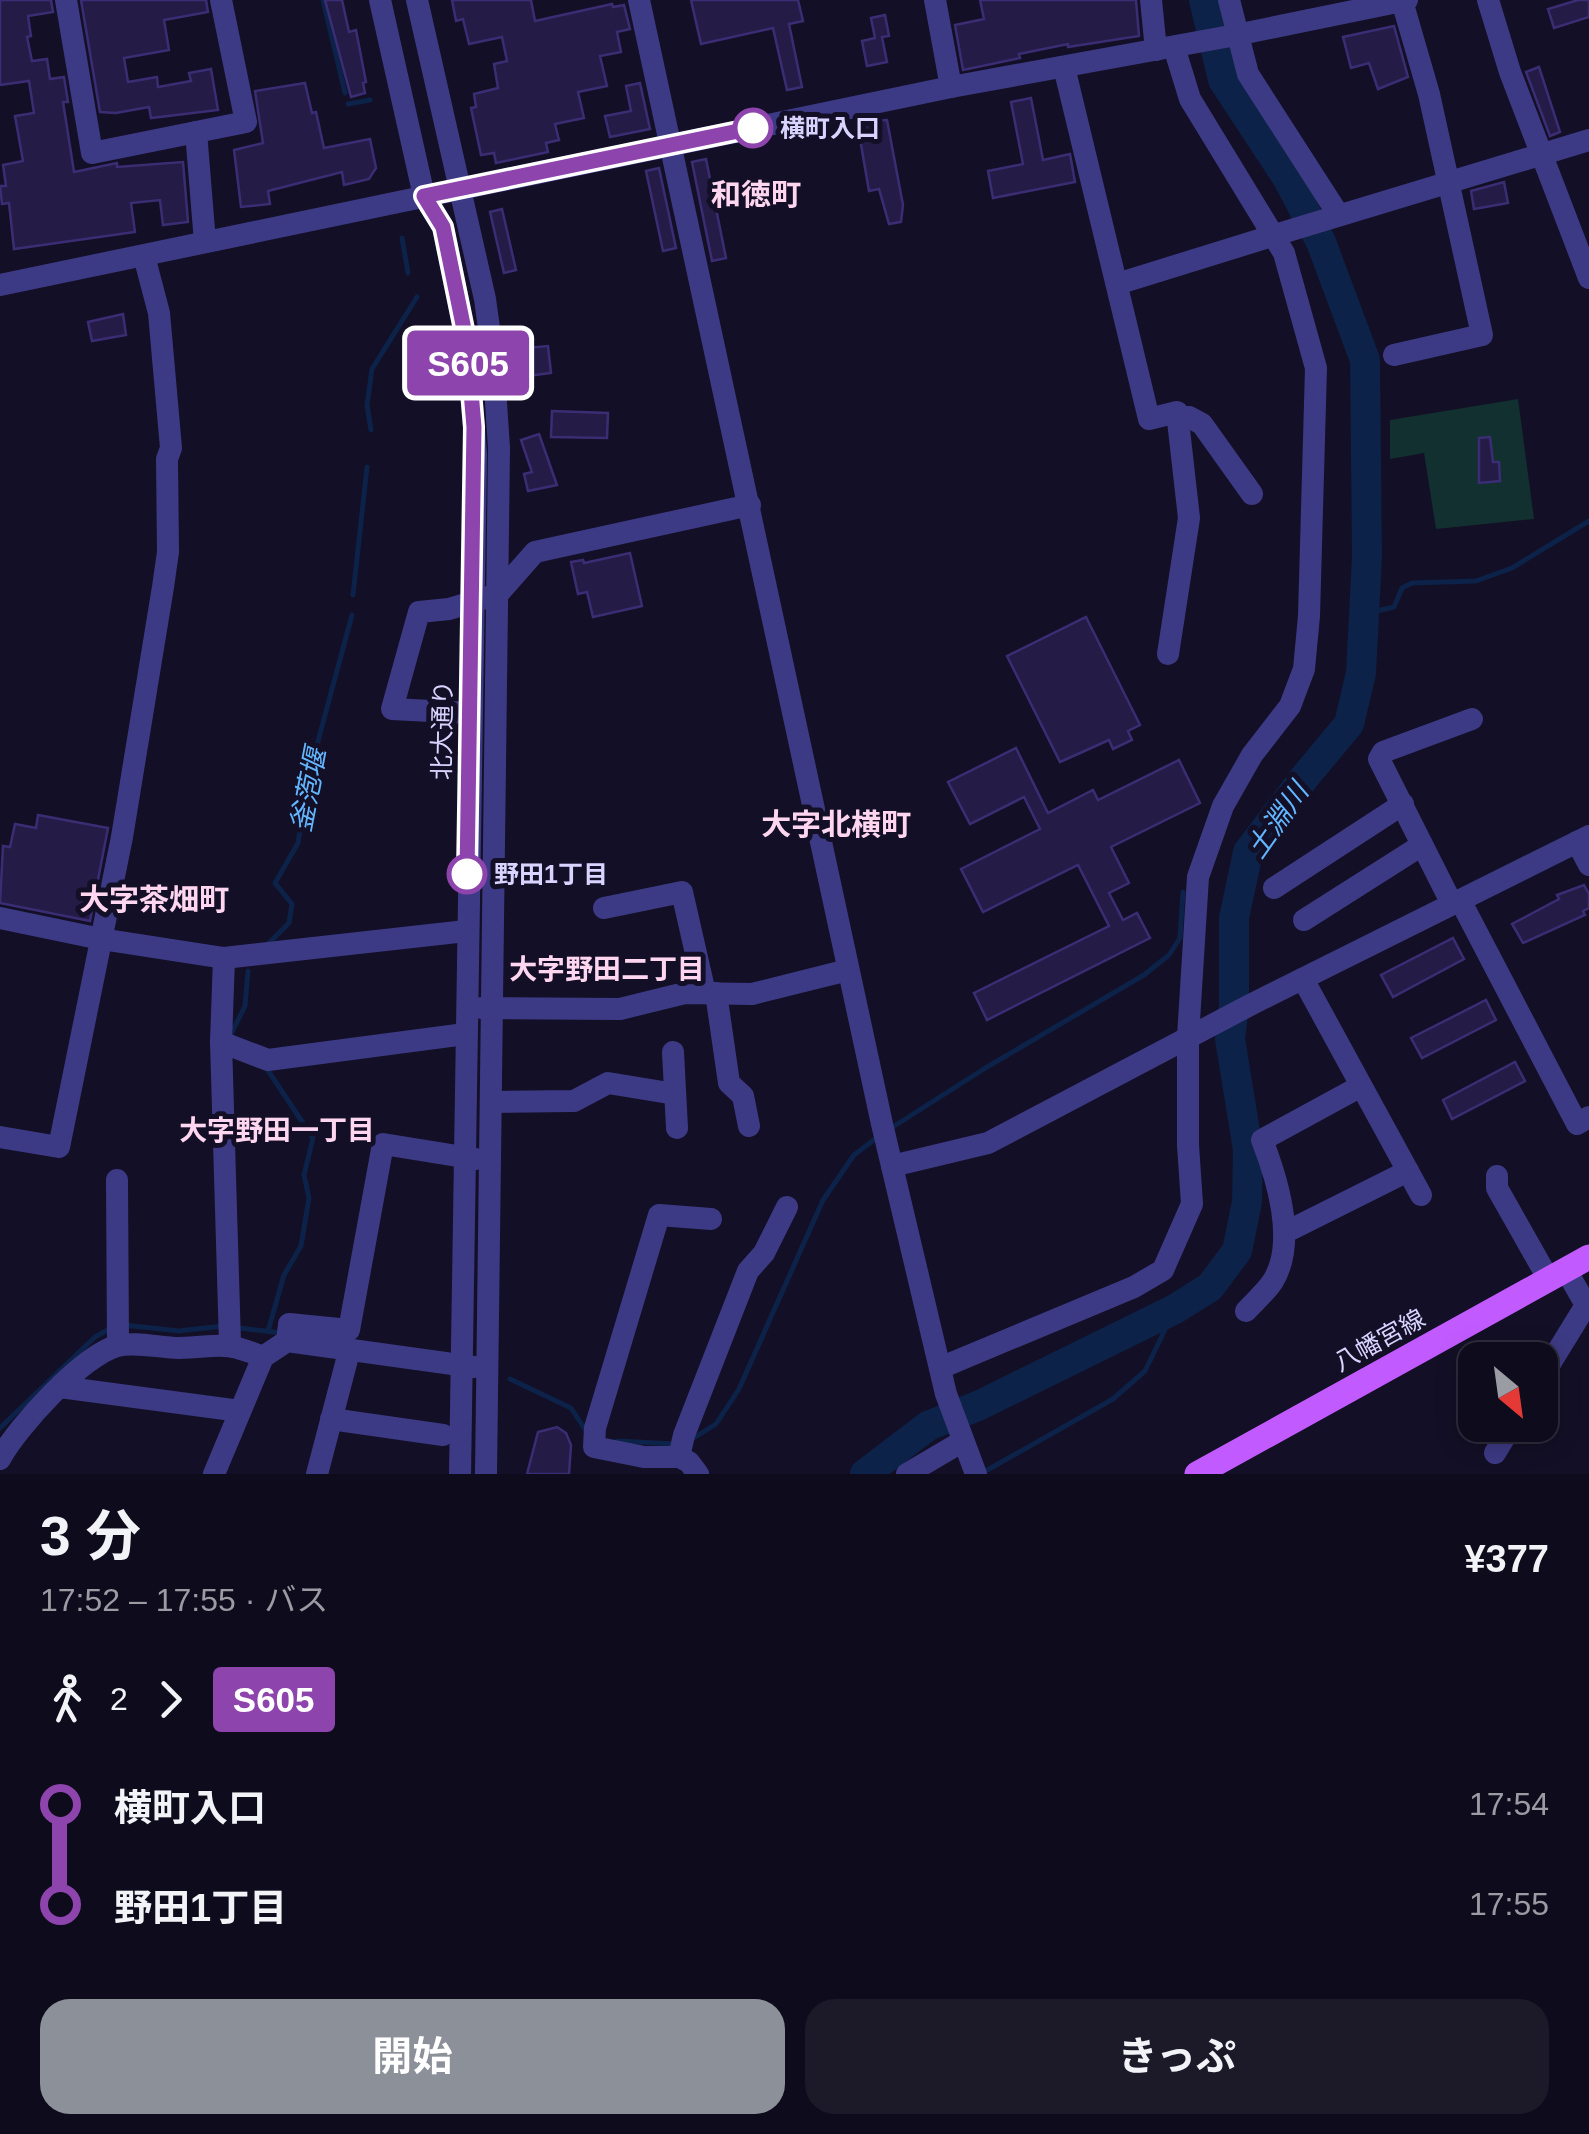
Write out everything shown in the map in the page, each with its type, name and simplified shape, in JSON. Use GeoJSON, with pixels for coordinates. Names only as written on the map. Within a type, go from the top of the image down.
{"type":"FeatureCollection","features":[{"type":"Feature","properties":{"kind":"main road","name":"八幡宮線"},"geometry":{"type":"LineString","coordinates":[[1197,1474],[1568,1269]]}},
{"type":"Feature","properties":{"kind":"street"},"geometry":{"type":"LineString","coordinates":[[66,0],[92,152],[246,122],[220,0]]}},
{"type":"Feature","properties":{"kind":"street","name":"北大通り"},"geometry":{"type":"LineString","coordinates":[[380,0],[424,196],[443,227],[467,344],[476,454],[460,1474]]}},
{"type":"Feature","properties":{"kind":"street"},"geometry":{"type":"LineString","coordinates":[[417,0],[480,279],[493,357],[500,448],[486,1474]]}},
{"type":"Feature","properties":{"kind":"street"},"geometry":{"type":"LineString","coordinates":[[639,0],[883,1131],[946,1394],[976,1474]]}},
{"type":"Feature","properties":{"kind":"street"},"geometry":{"type":"LineString","coordinates":[[935,0],[951,87]]}},
{"type":"Feature","properties":{"kind":"street"},"geometry":{"type":"LineString","coordinates":[[940,1368],[1134,1287],[1163,1270],[1192,1204],[1188,1145],[1199,1031],[1198,877],[1223,806],[1252,754],[1290,706],[1304,669],[1310,616],[1316,368],[1281,235],[1190,99],[1175,47],[1152,0]]}},
{"type":"Feature","properties":{"kind":"street"},"geometry":{"type":"LineString","coordinates":[[1229,0],[1248,74],[1335,215]]}},
{"type":"Feature","properties":{"kind":"street"},"geometry":{"type":"LineString","coordinates":[[0,285],[951,87],[1404,0],[1450,181],[1482,334],[1394,356]]}},
{"type":"Feature","properties":{"kind":"street"},"geometry":{"type":"LineString","coordinates":[[1488,0],[1510,72],[1589,278]]}},
{"type":"Feature","properties":{"kind":"street"},"geometry":{"type":"LineString","coordinates":[[1064,68],[1149,419],[1177,412],[1189,518],[1168,654]]}},
{"type":"Feature","properties":{"kind":"street"},"geometry":{"type":"LineString","coordinates":[[196,132],[206,242]]}},
{"type":"Feature","properties":{"kind":"street"},"geometry":{"type":"LineString","coordinates":[[1117,284],[1589,140]]}},
{"type":"Feature","properties":{"kind":"street"},"geometry":{"type":"LineString","coordinates":[[0,1137],[60,1147],[122,837],[168,552],[167,459],[171,448],[159,313],[144,256]]}},
{"type":"Feature","properties":{"kind":"street"},"geometry":{"type":"LineString","coordinates":[[1178,418],[1190,417],[1202,424],[1252,494]]}},
{"type":"Feature","properties":{"kind":"street"},"geometry":{"type":"LineString","coordinates":[[470,713],[392,710],[419,612],[498,594],[535,552],[750,504]]}},
{"type":"Feature","properties":{"kind":"street"},"geometry":{"type":"LineString","coordinates":[[1472,719],[1383,752],[1379,759],[1422,845],[1583,1121]]}},
{"type":"Feature","properties":{"kind":"street"},"geometry":{"type":"LineString","coordinates":[[1274,888],[1403,804]]}},
{"type":"Feature","properties":{"kind":"street"},"geometry":{"type":"LineString","coordinates":[[892,1166],[988,1142],[1252,1004],[1583,839],[1589,865]]}},
{"type":"Feature","properties":{"kind":"street"},"geometry":{"type":"LineString","coordinates":[[1304,920],[1422,845]]}},
{"type":"Feature","properties":{"kind":"street"},"geometry":{"type":"LineString","coordinates":[[604,908],[682,892],[730,1083],[743,1096],[749,1126]]}},
{"type":"Feature","properties":{"kind":"street"},"geometry":{"type":"LineString","coordinates":[[0,918],[224,958],[466,932]]}},
{"type":"Feature","properties":{"kind":"street"},"geometry":{"type":"LineString","coordinates":[[224,958],[222,1042],[230,1334]]}},
{"type":"Feature","properties":{"kind":"street"},"geometry":{"type":"LineString","coordinates":[[467,1007],[620,1009],[684,992],[752,994],[848,970]]}},
{"type":"Feature","properties":{"kind":"street"},"geometry":{"type":"LineString","coordinates":[[1303,979],[1421,1195]]}},
{"type":"Feature","properties":{"kind":"street"},"geometry":{"type":"LineString","coordinates":[[222,1042],[268,1060],[465,1034]]}},
{"type":"Feature","properties":{"kind":"street"},"geometry":{"type":"LineString","coordinates":[[673,1052],[677,1128]]}},
{"type":"Feature","properties":{"kind":"street"},"geometry":{"type":"LineString","coordinates":[[491,1102],[574,1101],[608,1083],[675,1094]]}},
{"type":"Feature","properties":{"kind":"street"},"geometry":{"type":"LineString","coordinates":[[1246,1311],[1274,1279],[1284,1234],[1278,1180],[1262,1140],[1361,1086]]}},
{"type":"Feature","properties":{"kind":"street"},"geometry":{"type":"LineString","coordinates":[[214,1474],[262,1357],[288,1336],[289,1324],[349,1330],[383,1144],[489,1161]]}},
{"type":"Feature","properties":{"kind":"street"},"geometry":{"type":"LineString","coordinates":[[1284,1234],[1408,1171]]}},
{"type":"Feature","properties":{"kind":"street"},"geometry":{"type":"LineString","coordinates":[[1497,1176],[1498,1188],[1568,1269],[1586,1305],[1558,1351]]}},
{"type":"Feature","properties":{"kind":"street"},"geometry":{"type":"LineString","coordinates":[[117,1180],[118,1345]]}},
{"type":"Feature","properties":{"kind":"street"},"geometry":{"type":"LineString","coordinates":[[681,1446],[748,1271],[764,1253],[787,1207]]}},
{"type":"Feature","properties":{"kind":"street"},"geometry":{"type":"LineString","coordinates":[[681,1446],[644,1457],[594,1438],[658,1215],[712,1219]]}},
{"type":"Feature","properties":{"kind":"street"},"geometry":{"type":"LineString","coordinates":[[0,1459],[11,1438],[96,1356],[118,1345],[179,1348],[230,1334]]}},
{"type":"Feature","properties":{"kind":"street"},"geometry":{"type":"LineString","coordinates":[[230,1334],[262,1357]]}},
{"type":"Feature","properties":{"kind":"street"},"geometry":{"type":"LineString","coordinates":[[288,1336],[349,1352],[487,1368]]}},
{"type":"Feature","properties":{"kind":"street"},"geometry":{"type":"LineString","coordinates":[[317,1474],[349,1352]]}},
{"type":"Feature","properties":{"kind":"street"},"geometry":{"type":"LineString","coordinates":[[60,1387],[240,1411]]}},
{"type":"Feature","properties":{"kind":"street"},"geometry":{"type":"LineString","coordinates":[[330,1420],[444,1435]]}},
{"type":"Feature","properties":{"kind":"street"},"geometry":{"type":"LineString","coordinates":[[906,1474],[961,1438]]}},
{"type":"Feature","properties":{"kind":"street"},"geometry":{"type":"LineString","coordinates":[[1495,1452],[1501,1442]]}},
{"type":"Feature","properties":{"kind":"street"},"geometry":{"type":"LineString","coordinates":[[681,1446],[698,1474]]}},
{"type":"Feature","properties":{"kind":"green space"},"geometry":{"type":"Polygon","coordinates":[[[1518,399],[1534,519],[1436,529],[1424,453],[1390,459],[1390,420],[1518,399]]]}},
{"type":"Feature","properties":{"kind":"building"},"geometry":{"type":"Polygon","coordinates":[[[0,0],[51,0],[53,12],[28,16],[31,36],[27,37],[32,61],[47,59],[50,79],[64,77],[68,102],[63,102],[74,172],[117,163],[117,167],[183,162],[188,222],[163,225],[160,200],[131,203],[135,232],[14,249],[9,203],[2,204],[0,186],[6,186],[3,165],[23,161],[15,116],[34,113],[29,81],[0,85],[0,0]]]}},
{"type":"Feature","properties":{"kind":"building"},"geometry":{"type":"Polygon","coordinates":[[[81,0],[206,0],[208,12],[164,20],[169,50],[124,58],[128,82],[157,77],[158,87],[191,81],[189,73],[211,69],[218,110],[151,118],[149,107],[100,112],[81,0]]]}},
{"type":"Feature","properties":{"kind":"building"},"geometry":{"type":"Polygon","coordinates":[[[325,0],[342,0],[349,32],[356,30],[365,93],[351,97],[325,0]]]}},
{"type":"Feature","properties":{"kind":"building"},"geometry":{"type":"Polygon","coordinates":[[[452,0],[531,0],[535,21],[612,4],[624,5],[630,29],[617,32],[621,52],[600,56],[607,86],[578,92],[584,118],[555,124],[559,140],[546,143],[548,152],[496,163],[494,153],[481,155],[471,108],[476,107],[474,94],[498,88],[494,64],[507,61],[502,37],[469,44],[463,19],[456,21],[452,0]]]}},
{"type":"Feature","properties":{"kind":"building"},"geometry":{"type":"Polygon","coordinates":[[[691,0],[798,0],[803,21],[789,24],[802,87],[787,90],[773,28],[701,44],[691,0]]]}},
{"type":"Feature","properties":{"kind":"building"},"geometry":{"type":"Polygon","coordinates":[[[980,0],[1136,0],[1139,36],[1068,44],[963,70],[955,25],[984,19],[980,0]]]}},
{"type":"Feature","properties":{"kind":"building"},"geometry":{"type":"Polygon","coordinates":[[[1589,0],[1589,17],[1554,28],[1548,9],[1589,0]]]}},
{"type":"Feature","properties":{"kind":"building"},"geometry":{"type":"Polygon","coordinates":[[[885,15],[889,36],[882,37],[887,62],[867,66],[862,41],[875,38],[871,18],[885,15]]]}},
{"type":"Feature","properties":{"kind":"building"},"geometry":{"type":"Polygon","coordinates":[[[1394,26],[1408,77],[1378,89],[1369,63],[1351,68],[1343,37],[1394,26]]]}},
{"type":"Feature","properties":{"kind":"building"},"geometry":{"type":"Polygon","coordinates":[[[1539,67],[1560,132],[1550,136],[1526,72],[1539,67]]]}},
{"type":"Feature","properties":{"kind":"building"},"geometry":{"type":"Polygon","coordinates":[[[305,83],[324,148],[370,139],[376,168],[369,179],[344,185],[342,172],[268,191],[270,204],[241,207],[234,150],[263,143],[255,91],[305,83]]]}},
{"type":"Feature","properties":{"kind":"building"},"geometry":{"type":"Polygon","coordinates":[[[640,83],[650,129],[610,137],[605,116],[631,111],[626,86],[640,83]]]}},
{"type":"Feature","properties":{"kind":"building"},"geometry":{"type":"Polygon","coordinates":[[[1031,98],[1043,160],[1070,154],[1075,182],[993,198],[988,171],[1023,164],[1011,102],[1031,98]]]}},
{"type":"Feature","properties":{"kind":"building"},"geometry":{"type":"Polygon","coordinates":[[[887,120],[903,205],[901,222],[889,224],[879,189],[869,191],[858,127],[867,121],[887,120]]]}},
{"type":"Feature","properties":{"kind":"building"},"geometry":{"type":"Polygon","coordinates":[[[706,159],[726,258],[712,261],[692,162],[706,159]]]}},
{"type":"Feature","properties":{"kind":"building"},"geometry":{"type":"Polygon","coordinates":[[[659,168],[676,248],[663,251],[646,171],[659,168]]]}},
{"type":"Feature","properties":{"kind":"building"},"geometry":{"type":"Polygon","coordinates":[[[1504,182],[1508,203],[1474,209],[1471,191],[1504,182]]]}},
{"type":"Feature","properties":{"kind":"building"},"geometry":{"type":"Polygon","coordinates":[[[502,209],[516,270],[504,273],[490,212],[502,209]]]}},
{"type":"Feature","properties":{"kind":"building"},"geometry":{"type":"Polygon","coordinates":[[[123,314],[126,335],[92,341],[88,322],[123,314]]]}},
{"type":"Feature","properties":{"kind":"building"},"geometry":{"type":"Polygon","coordinates":[[[548,346],[551,373],[519,377],[516,349],[548,346]]]}},
{"type":"Feature","properties":{"kind":"building"},"geometry":{"type":"Polygon","coordinates":[[[552,411],[608,413],[607,438],[551,437],[552,411]]]}},
{"type":"Feature","properties":{"kind":"building"},"geometry":{"type":"Polygon","coordinates":[[[539,434],[557,485],[528,491],[524,474],[532,472],[521,440],[539,434]]]}},
{"type":"Feature","properties":{"kind":"building"},"geometry":{"type":"Polygon","coordinates":[[[1490,437],[1493,462],[1499,462],[1500,481],[1479,483],[1479,438],[1490,437]]]}},
{"type":"Feature","properties":{"kind":"building"},"geometry":{"type":"Polygon","coordinates":[[[630,553],[642,606],[593,617],[587,592],[578,594],[571,562],[630,553]]]}},
{"type":"Feature","properties":{"kind":"building"},"geometry":{"type":"Polygon","coordinates":[[[1086,617],[1140,725],[1128,731],[1132,740],[1113,749],[1109,740],[1060,762],[1007,656],[1086,617]]]}},
{"type":"Feature","properties":{"kind":"building"},"geometry":{"type":"Polygon","coordinates":[[[1016,748],[1048,813],[1093,790],[1098,800],[1179,760],[1200,803],[1111,847],[1129,883],[1109,893],[1123,920],[1137,913],[1150,938],[987,1020],[974,993],[1109,926],[1078,865],[983,912],[961,869],[1040,829],[1024,797],[970,824],[948,782],[1016,748]]]}},
{"type":"Feature","properties":{"kind":"building"},"geometry":{"type":"Polygon","coordinates":[[[38,815],[108,828],[90,921],[0,903],[3,846],[10,847],[15,824],[36,828],[38,815]]]}},
{"type":"Feature","properties":{"kind":"building"},"geometry":{"type":"Polygon","coordinates":[[[1584,885],[1589,894],[1585,915],[1523,943],[1512,924],[1559,899],[1557,895],[1584,885]]]}},
{"type":"Feature","properties":{"kind":"building"},"geometry":{"type":"Polygon","coordinates":[[[1453,938],[1464,959],[1393,997],[1381,975],[1453,938]]]}},
{"type":"Feature","properties":{"kind":"building"},"geometry":{"type":"Polygon","coordinates":[[[1486,1000],[1496,1020],[1422,1058],[1411,1038],[1486,1000]]]}},
{"type":"Feature","properties":{"kind":"building"},"geometry":{"type":"Polygon","coordinates":[[[1515,1062],[1525,1081],[1452,1119],[1443,1100],[1515,1062]]]}},
{"type":"Feature","properties":{"kind":"building"},"geometry":{"type":"Polygon","coordinates":[[[557,1427],[566,1433],[571,1445],[569,1474],[527,1474],[538,1432],[557,1427]]]}},
{"type":"Feature","properties":{"kind":"waterway","name":"釜萢堰"},"geometry":{"type":"LineString","coordinates":[[323,0],[345,93]]}},
{"type":"Feature","properties":{"kind":"waterway","name":"土淵川"},"geometry":{"type":"LineString","coordinates":[[865,1474],[928,1426],[980,1405],[1175,1309],[1210,1287],[1237,1251],[1247,1202],[1248,1150],[1230,1039],[1234,918],[1248,852],[1349,724],[1361,673],[1367,557],[1365,360],[1321,242],[1288,179],[1223,80],[1204,0]]}},
{"type":"Feature","properties":{"kind":"waterway","name":"釜萢堰"},"geometry":{"type":"LineString","coordinates":[[348,104],[370,100]]}},
{"type":"Feature","properties":{"kind":"waterway","name":"釜萢堰"},"geometry":{"type":"LineString","coordinates":[[402,238],[408,273]]}},
{"type":"Feature","properties":{"kind":"waterway","name":"釜萢堰"},"geometry":{"type":"LineString","coordinates":[[371,430],[367,405],[372,369],[417,297]]}},
{"type":"Feature","properties":{"kind":"waterway","name":"釜萢堰"},"geometry":{"type":"LineString","coordinates":[[353,595],[367,467]]}},
{"type":"Feature","properties":{"kind":"waterway"},"geometry":{"type":"LineString","coordinates":[[1364,614],[1394,607],[1402,588],[1412,583],[1476,581],[1512,568],[1589,521]]}},
{"type":"Feature","properties":{"kind":"waterway","name":"釜萢堰"},"geometry":{"type":"LineString","coordinates":[[268,944],[289,923],[292,904],[275,883],[298,843],[308,778],[352,615]]}},
{"type":"Feature","properties":{"kind":"waterway"},"geometry":{"type":"LineString","coordinates":[[888,1130],[1144,975],[1169,955],[1180,938],[1183,892]]}},
{"type":"Feature","properties":{"kind":"waterway","name":"釜萢堰"},"geometry":{"type":"LineString","coordinates":[[231,1034],[245,1006],[248,971]]}},
{"type":"Feature","properties":{"kind":"waterway","name":"釜萢堰"},"geometry":{"type":"LineString","coordinates":[[267,1069],[313,1138],[304,1175],[309,1198],[301,1246],[284,1275],[268,1331]]}},
{"type":"Feature","properties":{"kind":"waterway"},"geometry":{"type":"LineString","coordinates":[[692,1439],[716,1424],[739,1389],[823,1200],[854,1155],[879,1136]]}},
{"type":"Feature","properties":{"kind":"waterway"},"geometry":{"type":"LineString","coordinates":[[982,1473],[1113,1399],[1145,1371],[1175,1309]]}},
{"type":"Feature","properties":{"kind":"waterway"},"geometry":{"type":"LineString","coordinates":[[124,1325],[179,1331],[223,1326]]}},
{"type":"Feature","properties":{"kind":"waterway"},"geometry":{"type":"LineString","coordinates":[[0,1428],[95,1337],[113,1327]]}},
{"type":"Feature","properties":{"kind":"waterway"},"geometry":{"type":"LineString","coordinates":[[239,1328],[282,1333]]}},
{"type":"Feature","properties":{"kind":"waterway"},"geometry":{"type":"LineString","coordinates":[[510,1379],[571,1408],[588,1434]]}},
{"type":"Feature","properties":{"kind":"waterway"},"geometry":{"type":"LineString","coordinates":[[617,1441],[676,1444]]}},
{"type":"Feature","properties":{"kind":"bus line","name":"S605"},"geometry":{"type":"LineString","coordinates":[[467,874],[476,454],[467,344],[443,227],[424,196],[753,128]]}},
{"type":"Feature","properties":{"kind":"place","name":"横町入口"},"geometry":{"type":"Point","coordinates":[753,128]}},
{"type":"Feature","properties":{"kind":"place","name":"野田1丁目"},"geometry":{"type":"Point","coordinates":[467,874]}},
{"type":"Feature","properties":{"kind":"district","name":"和徳町"},"geometry":{"type":"Point","coordinates":[756,195]}},
{"type":"Feature","properties":{"kind":"district","name":"大字北横町"},"geometry":{"type":"Point","coordinates":[836,825]}},
{"type":"Feature","properties":{"kind":"district","name":"大字茶畑町"},"geometry":{"type":"Point","coordinates":[154,900]}},
{"type":"Feature","properties":{"kind":"district","name":"大字野田二丁目"},"geometry":{"type":"Point","coordinates":[607,969]}},
{"type":"Feature","properties":{"kind":"district","name":"大字野田一丁目"},"geometry":{"type":"Point","coordinates":[277,1130]}}]}
